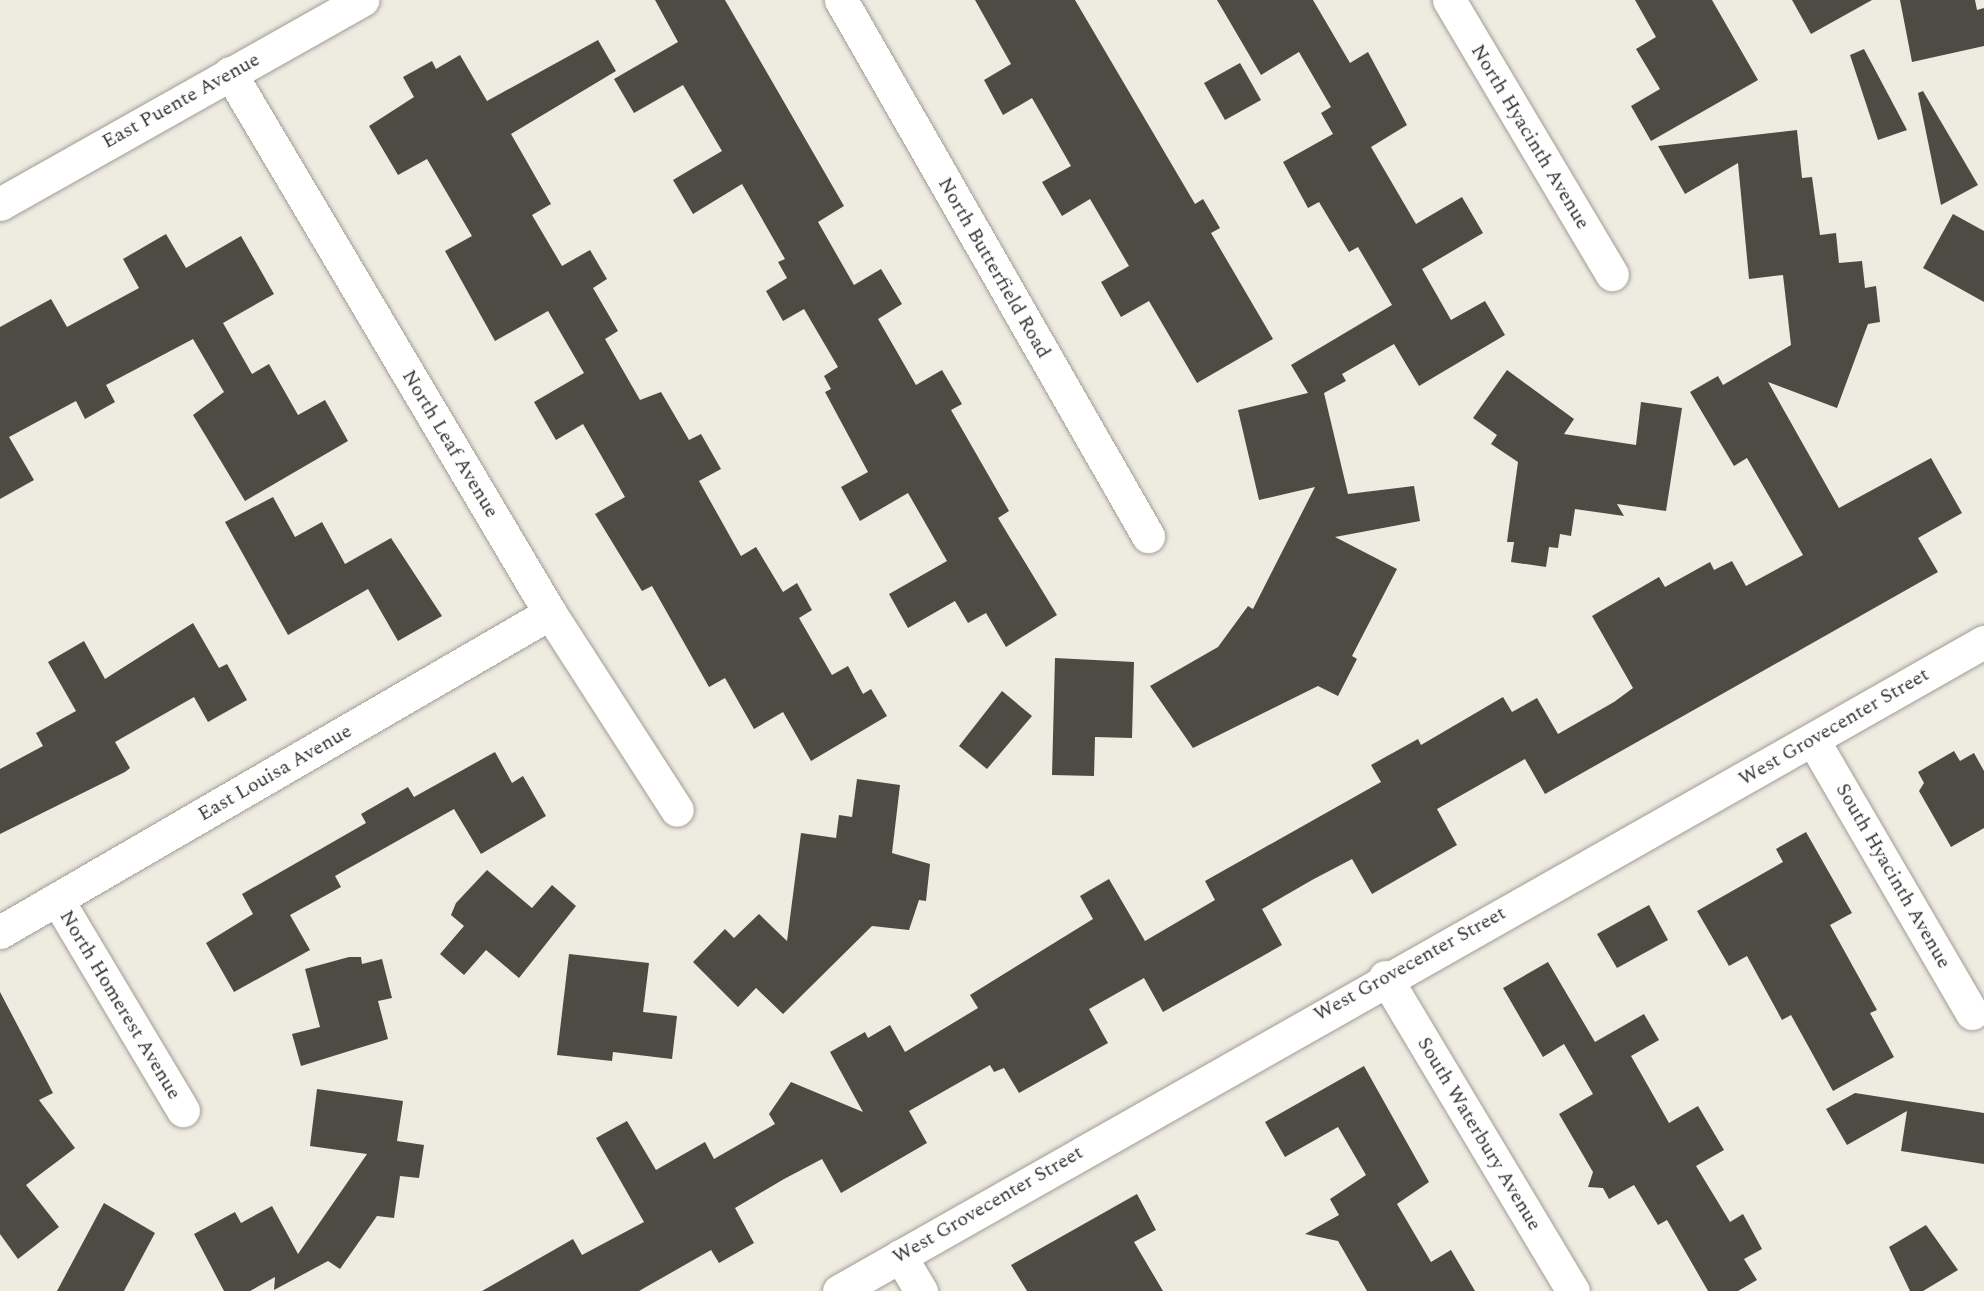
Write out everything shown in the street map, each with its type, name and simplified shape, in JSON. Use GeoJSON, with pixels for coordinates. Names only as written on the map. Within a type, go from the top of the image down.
{"type":"FeatureCollection","features":[{"type":"Feature","properties":{"kind":"street","name":"East Puente Avenue"},"geometry":{"type":"LineString","coordinates":[[0,204],[362,0]]}},
{"type":"Feature","properties":{"kind":"street","name":"North Butterfield Road"},"geometry":{"type":"LineString","coordinates":[[841,0],[1148,536]]}},
{"type":"Feature","properties":{"kind":"street","name":"North Hyacinth Avenue"},"geometry":{"type":"LineString","coordinates":[[1449,0],[1612,274]]}},
{"type":"Feature","properties":{"kind":"street","name":"North Leaf Avenue"},"geometry":{"type":"LineString","coordinates":[[230,73],[550,613],[677,810]]}},
{"type":"Feature","properties":{"kind":"street","name":"East Louisa Avenue"},"geometry":{"type":"LineString","coordinates":[[0,932],[550,613]]}},
{"type":"Feature","properties":{"kind":"street","name":"West Grovecenter Street"},"geometry":{"type":"LineString","coordinates":[[839,1291],[1385,977],[1813,740],[1984,642]]}},
{"type":"Feature","properties":{"kind":"street","name":"South Hyacinth Avenue"},"geometry":{"type":"LineString","coordinates":[[1813,740],[1972,1013]]}},
{"type":"Feature","properties":{"kind":"street","name":"North Homerest Avenue"},"geometry":{"type":"LineString","coordinates":[[57,899],[183,1110]]}},
{"type":"Feature","properties":{"kind":"street","name":"South Waterbury Avenue"},"geometry":{"type":"LineString","coordinates":[[1385,977],[1573,1291]]}},
{"type":"Feature","properties":{"kind":"street"},"geometry":{"type":"LineString","coordinates":[[900,1256],[921,1291]]}},
{"type":"Feature","properties":{"kind":"building"},"geometry":{"type":"Polygon","coordinates":[[[655,0],[725,0],[844,206],[818,222],[854,285],[881,269],[902,304],[878,319],[916,385],[942,370],[962,404],[951,410],[1009,511],[998,518],[1057,615],[1006,647],[986,613],[968,623],[955,601],[908,628],[889,594],[947,561],[908,493],[860,521],[841,487],[868,472],[825,392],[831,389],[824,376],[838,367],[804,309],[783,321],[766,291],[787,278],[778,262],[785,259],[742,184],[693,214],[673,180],[722,151],[683,85],[634,113],[614,79],[678,42],[655,0]]]}},
{"type":"Feature","properties":{"kind":"building"},"geometry":{"type":"Polygon","coordinates":[[[975,0],[1075,0],[1195,204],[1203,199],[1220,228],[1211,233],[1273,339],[1197,383],[1149,301],[1121,317],[1101,282],[1129,266],[1090,199],[1062,216],[1042,182],[1071,166],[1032,98],[1003,115],[984,80],[1011,64],[975,0]]]}},
{"type":"Feature","properties":{"kind":"building"},"geometry":{"type":"Polygon","coordinates":[[[1217,0],[1313,0],[1350,63],[1368,52],[1407,125],[1371,147],[1416,224],[1462,197],[1483,233],[1422,269],[1451,320],[1485,301],[1505,335],[1419,386],[1394,344],[1342,374],[1346,381],[1324,393],[1348,494],[1414,486],[1420,521],[1335,537],[1397,569],[1352,656],[1357,659],[1338,696],[1318,686],[1193,748],[1150,686],[1218,647],[1248,606],[1253,609],[1315,487],[1259,500],[1238,410],[1308,393],[1291,365],[1392,305],[1358,247],[1349,252],[1319,202],[1308,208],[1283,162],[1333,134],[1321,113],[1331,107],[1299,52],[1261,75],[1217,0]]]}},
{"type":"Feature","properties":{"kind":"building"},"geometry":{"type":"Polygon","coordinates":[[[1635,0],[1712,0],[1758,80],[1651,141],[1631,106],[1660,89],[1636,49],[1656,37],[1635,0]]]}},
{"type":"Feature","properties":{"kind":"building"},"geometry":{"type":"Polygon","coordinates":[[[1792,0],[1872,0],[1811,34],[1792,0]]]}},
{"type":"Feature","properties":{"kind":"building"},"geometry":{"type":"Polygon","coordinates":[[[1900,0],[1975,0],[1977,10],[1984,8],[1984,46],[1912,62],[1900,0]]]}},
{"type":"Feature","properties":{"kind":"building"},"geometry":{"type":"Polygon","coordinates":[[[598,40],[616,71],[511,134],[551,204],[532,215],[562,266],[590,250],[607,279],[593,288],[618,331],[605,339],[640,400],[661,392],[689,440],[701,434],[721,469],[699,481],[741,556],[756,547],[783,592],[797,583],[812,610],[799,618],[832,675],[848,666],[863,694],[871,689],[887,716],[811,761],[783,712],[754,729],[725,678],[709,687],[652,586],[642,591],[595,514],[625,497],[583,424],[556,440],[534,402],[584,373],[548,311],[495,341],[445,251],[472,236],[427,159],[398,175],[369,126],[414,97],[403,77],[432,61],[436,69],[460,55],[487,101],[598,40]]]}},
{"type":"Feature","properties":{"kind":"building"},"geometry":{"type":"Polygon","coordinates":[[[1864,49],[1907,130],[1878,140],[1850,55],[1864,49]]]}},
{"type":"Feature","properties":{"kind":"building"},"geometry":{"type":"Polygon","coordinates":[[[1240,63],[1261,100],[1225,120],[1204,83],[1240,63]]]}},
{"type":"Feature","properties":{"kind":"building"},"geometry":{"type":"Polygon","coordinates":[[[1923,91],[1978,185],[1941,205],[1918,93],[1923,91]]]}},
{"type":"Feature","properties":{"kind":"building"},"geometry":{"type":"Polygon","coordinates":[[[1797,130],[1802,178],[1812,177],[1820,235],[1836,233],[1839,263],[1862,261],[1865,288],[1876,286],[1880,322],[1868,324],[1837,408],[1768,382],[1839,508],[1931,458],[1962,513],[1918,538],[1938,572],[1545,794],[1525,759],[1437,809],[1457,845],[1372,894],[1352,859],[1312,880],[1262,909],[1282,945],[1163,1012],[1144,978],[1089,1009],[1108,1043],[1019,1093],[1004,1068],[994,1072],[990,1065],[909,1111],[927,1143],[841,1193],[822,1159],[784,1179],[735,1208],[754,1243],[719,1263],[711,1250],[639,1291],[482,1291],[573,1239],[582,1255],[644,1222],[596,1138],[627,1121],[656,1170],[705,1142],[714,1159],[775,1124],[769,1114],[791,1082],[863,1112],[830,1052],[865,1032],[868,1038],[890,1025],[905,1052],[978,1008],[970,995],[1093,919],[1080,896],[1109,879],[1145,941],[1215,900],[1205,881],[1381,782],[1371,765],[1418,739],[1421,745],[1503,697],[1512,712],[1537,698],[1558,734],[1614,702],[1633,688],[1592,616],[1659,577],[1665,587],[1710,562],[1714,570],[1732,561],[1746,586],[1803,555],[1747,458],[1734,466],[1690,392],[1718,376],[1723,385],[1791,345],[1783,275],[1749,279],[1738,163],[1685,194],[1658,146],[1797,130]]]}},
{"type":"Feature","properties":{"kind":"building"},"geometry":{"type":"Polygon","coordinates":[[[1953,214],[1984,231],[1984,302],[1923,268],[1953,214]]]}},
{"type":"Feature","properties":{"kind":"building"},"geometry":{"type":"Polygon","coordinates":[[[166,234],[186,268],[241,236],[274,294],[223,323],[252,374],[269,364],[298,415],[325,400],[348,441],[245,501],[193,415],[224,392],[193,339],[106,385],[115,402],[85,419],[76,401],[9,437],[34,480],[0,499],[0,327],[51,299],[67,327],[139,288],[123,259],[166,234]]]}},
{"type":"Feature","properties":{"kind":"building"},"geometry":{"type":"Polygon","coordinates":[[[1507,370],[1574,419],[1564,434],[1636,445],[1641,402],[1682,408],[1666,511],[1617,504],[1624,516],[1575,509],[1571,536],[1560,534],[1558,548],[1549,547],[1546,567],[1511,562],[1514,542],[1507,542],[1518,462],[1491,444],[1497,435],[1473,418],[1507,370]]]}},
{"type":"Feature","properties":{"kind":"building"},"geometry":{"type":"Polygon","coordinates":[[[273,497],[295,537],[322,522],[345,564],[391,538],[442,616],[398,641],[368,589],[288,635],[225,522],[273,497]]]}},
{"type":"Feature","properties":{"kind":"building"},"geometry":{"type":"Polygon","coordinates":[[[193,623],[219,668],[227,664],[247,700],[208,722],[194,697],[115,742],[130,768],[125,772],[0,834],[0,769],[43,746],[36,733],[76,711],[48,662],[84,641],[105,679],[193,623]]]}},
{"type":"Feature","properties":{"kind":"building"},"geometry":{"type":"Polygon","coordinates":[[[1055,658],[1134,662],[1132,738],[1095,737],[1094,776],[1052,775],[1055,658]]]}},
{"type":"Feature","properties":{"kind":"building"},"geometry":{"type":"Polygon","coordinates":[[[1002,691],[1032,716],[987,769],[959,746],[1002,691]]]}},
{"type":"Feature","properties":{"kind":"building"},"geometry":{"type":"Polygon","coordinates":[[[1954,751],[1960,761],[1974,753],[1984,771],[1984,828],[1951,847],[1919,791],[1924,783],[1918,772],[1954,751]]]}},
{"type":"Feature","properties":{"kind":"building"},"geometry":{"type":"Polygon","coordinates":[[[495,752],[512,783],[523,776],[546,816],[481,854],[454,809],[335,876],[341,887],[290,915],[310,950],[234,992],[206,943],[253,914],[242,894],[366,823],[361,814],[408,787],[414,797],[495,752]]]}},
{"type":"Feature","properties":{"kind":"building"},"geometry":{"type":"Polygon","coordinates":[[[857,779],[900,785],[892,853],[930,864],[926,901],[919,900],[909,930],[872,926],[783,1014],[756,988],[738,1007],[693,962],[725,929],[734,938],[759,914],[787,941],[801,833],[836,838],[839,815],[852,817],[857,779]]]}},
{"type":"Feature","properties":{"kind":"building"},"geometry":{"type":"Polygon","coordinates":[[[1806,832],[1852,913],[1830,925],[1877,1010],[1870,1013],[1894,1057],[1833,1091],[1791,1015],[1782,1020],[1747,956],[1729,966],[1697,911],[1783,862],[1776,849],[1806,832]]]}},
{"type":"Feature","properties":{"kind":"building"},"geometry":{"type":"Polygon","coordinates":[[[487,870],[532,908],[552,885],[576,906],[519,978],[486,950],[464,975],[440,954],[464,926],[451,915],[456,903],[487,870]]]}},
{"type":"Feature","properties":{"kind":"building"},"geometry":{"type":"Polygon","coordinates":[[[1649,905],[1668,940],[1617,968],[1597,934],[1649,905]]]}},
{"type":"Feature","properties":{"kind":"building"},"geometry":{"type":"Polygon","coordinates":[[[569,954],[649,963],[643,1012],[677,1016],[672,1059],[613,1052],[612,1061],[557,1055],[569,954]]]}},
{"type":"Feature","properties":{"kind":"building"},"geometry":{"type":"Polygon","coordinates":[[[349,957],[361,957],[362,964],[382,959],[392,998],[378,1001],[388,1039],[301,1066],[292,1034],[320,1027],[305,969],[349,957]]]}},
{"type":"Feature","properties":{"kind":"building"},"geometry":{"type":"Polygon","coordinates":[[[1548,962],[1595,1042],[1644,1014],[1659,1040],[1631,1056],[1669,1123],[1698,1106],[1724,1150],[1696,1166],[1730,1222],[1743,1214],[1762,1249],[1744,1259],[1757,1280],[1738,1291],[1708,1291],[1667,1220],[1658,1225],[1634,1185],[1609,1199],[1603,1188],[1588,1187],[1593,1172],[1559,1114],[1593,1094],[1564,1044],[1543,1057],[1503,988],[1548,962]]]}},
{"type":"Feature","properties":{"kind":"building"},"geometry":{"type":"Polygon","coordinates":[[[0,992],[53,1093],[39,1100],[75,1148],[26,1185],[59,1227],[18,1259],[0,1234],[0,992]]]}},
{"type":"Feature","properties":{"kind":"building"},"geometry":{"type":"Polygon","coordinates":[[[1364,1066],[1429,1182],[1397,1204],[1431,1262],[1451,1250],[1475,1291],[1367,1291],[1338,1241],[1305,1234],[1339,1215],[1330,1199],[1366,1175],[1338,1127],[1285,1157],[1265,1122],[1364,1066]]]}},
{"type":"Feature","properties":{"kind":"building"},"geometry":{"type":"Polygon","coordinates":[[[317,1089],[403,1101],[397,1141],[424,1145],[419,1178],[400,1176],[394,1218],[377,1216],[340,1269],[328,1261],[274,1290],[275,1277],[250,1291],[224,1291],[194,1234],[235,1212],[241,1223],[272,1206],[298,1254],[367,1154],[310,1146],[317,1089]]]}},
{"type":"Feature","properties":{"kind":"building"},"geometry":{"type":"Polygon","coordinates":[[[1855,1093],[1984,1113],[1984,1164],[1901,1151],[1907,1111],[1847,1145],[1826,1109],[1855,1093]]]}},
{"type":"Feature","properties":{"kind":"building"},"geometry":{"type":"Polygon","coordinates":[[[1137,1194],[1156,1230],[1134,1242],[1163,1291],[1027,1291],[1011,1265],[1137,1194]]]}},
{"type":"Feature","properties":{"kind":"building"},"geometry":{"type":"Polygon","coordinates":[[[104,1203],[155,1233],[124,1291],[57,1291],[104,1203]]]}},
{"type":"Feature","properties":{"kind":"building"},"geometry":{"type":"Polygon","coordinates":[[[1926,1225],[1958,1270],[1923,1291],[1910,1291],[1889,1247],[1926,1225]]]}}]}
